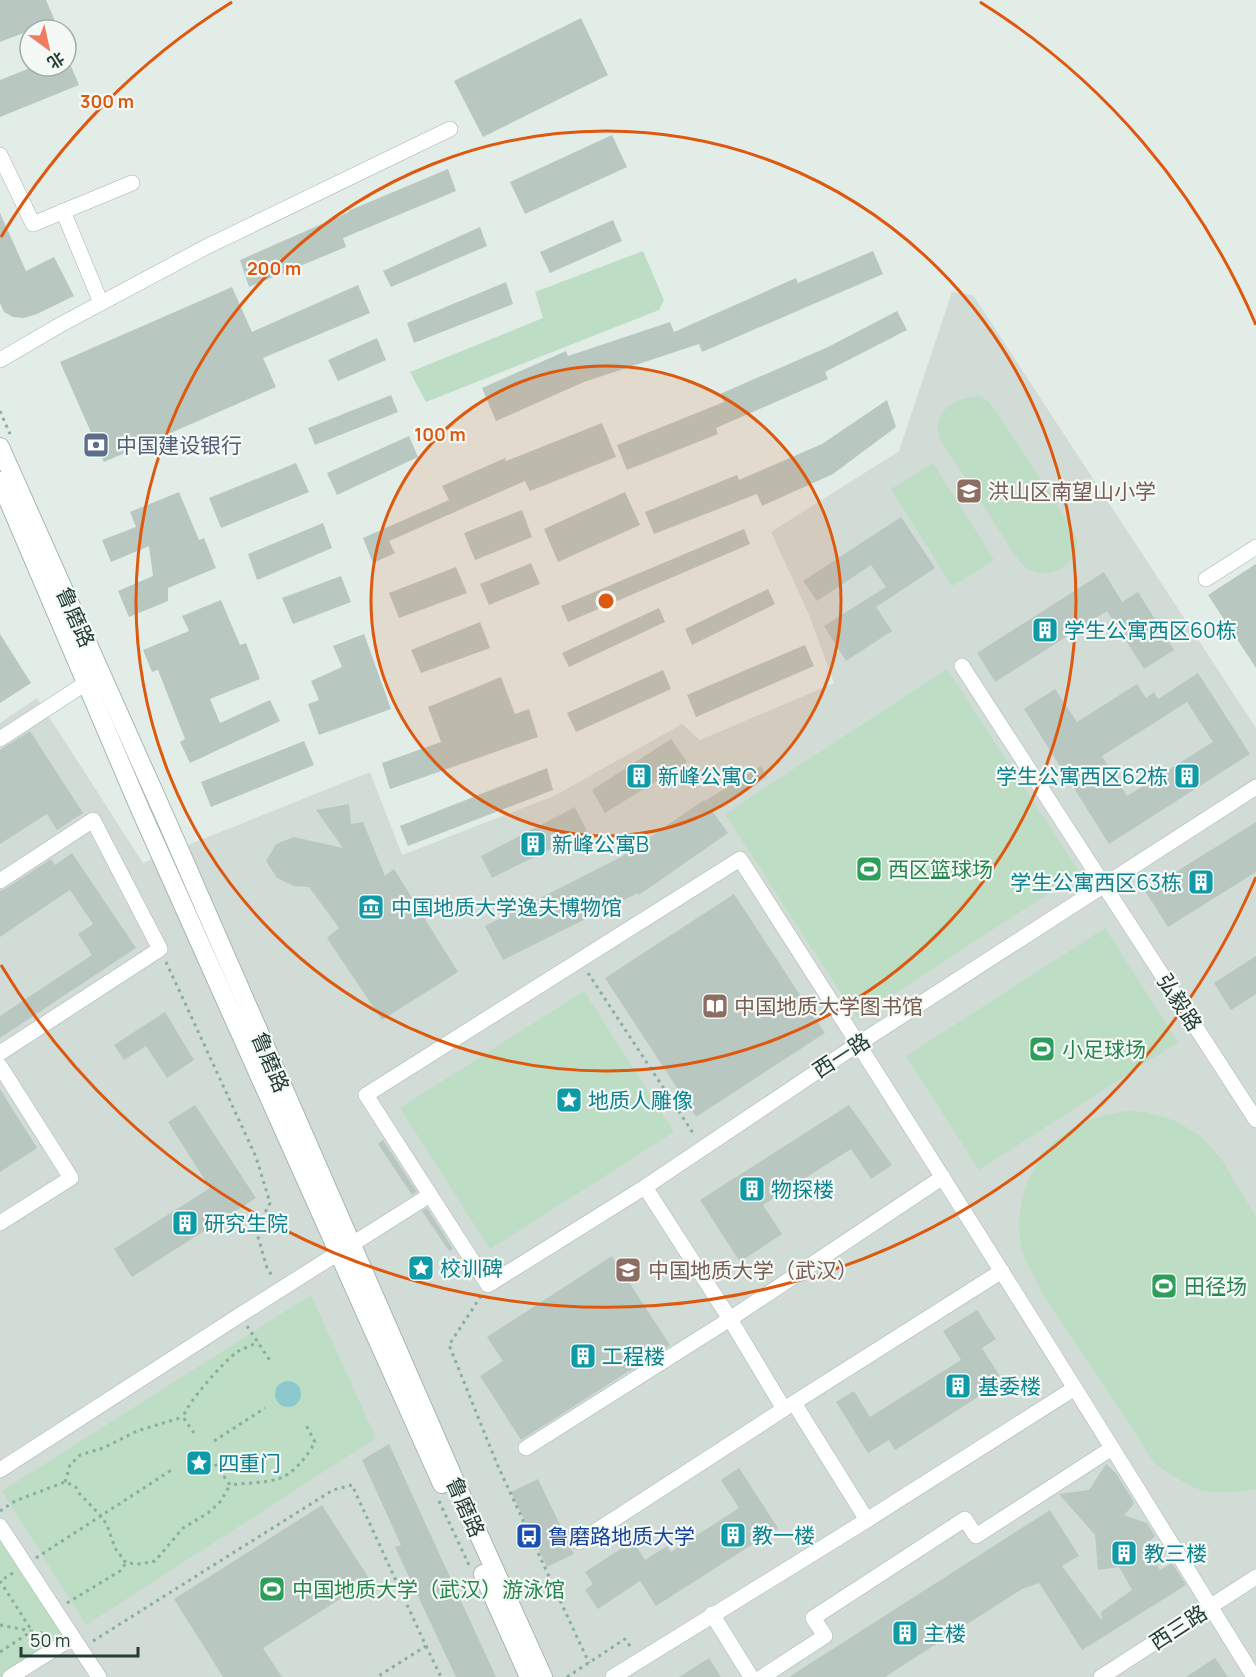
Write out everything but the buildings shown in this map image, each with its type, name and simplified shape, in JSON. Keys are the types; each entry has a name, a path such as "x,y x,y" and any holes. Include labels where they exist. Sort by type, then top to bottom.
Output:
{"main road":[{"name":"鲁磨路","path":"0,447 173,837 344,1249 529,1677"},
{"name":"鲁磨路","path":"0,481 145,820 543,1677"}],"street":[{"path":"0,360 206,247 450,129"},
{"path":"0,155 33,224 132,183"},
{"path":"63,211 101,303"},
{"path":"1206,579 1256,547"},
{"name":"弘毅路","path":"962,666 1256,1120"},
{"path":"0,739 86,682"},
{"name":"西一路","path":"488,1285 645,1187 858,1044 1256,787"},
{"path":"0,881 93,820 160,949 0,1053"},
{"path":"488,1285 366,1095 740,859 943,1177 1254,1677"},
{"path":"0,1066 71,1178 0,1223"},
{"path":"526,1448 730,1319 943,1177"},
{"path":"645,1187 730,1319 867,1520"},
{"path":"0,1470 430,1195"},
{"path":"579,1542 1002,1271"},
{"path":"613,1677 1075,1388"},
{"path":"762,1677 825,1636 813,1618 965,1519 976,1536 1112,1449"},
{"path":"0,1526 99,1677"},
{"name":"西三路","path":"1101,1677 1256,1577"},
{"path":"712,1614 751,1677"},
{"path":"10,1677 76,1644"}],"path":[{"path":"160,949 256,1157 270,1203 256,1230 267,1268 280,1289"},
{"path":"579,960 702,1147"},
{"path":"488,1285 449,1345 497,1464 589,1663"},
{"path":"240,1315 271,1362"},
{"path":"183,1418 185,1411 205,1384 236,1353 258,1342"},
{"path":"214,1441 265,1407"},
{"path":"183,1418 194,1433"},
{"path":"65,1482 70,1465 80,1455 103,1448 137,1431 183,1418"},
{"path":"230,1485 279,1479 292,1471 310,1452 315,1442 306,1425"},
{"path":"214,1464 230,1485"},
{"path":"26,1565 173,1469"},
{"path":"0,1511 15,1502 65,1482 75,1486 101,1516 115,1548 126,1563 141,1564 155,1561 183,1528 220,1502 230,1485"},
{"path":"0,1624 76,1644 333,1490 352,1485 441,1677"},
{"path":"55,1610 120,1571 126,1563"},
{"path":"0,1581 32,1631"},
{"path":"0,1652 32,1631"},
{"path":"567,1677 625,1640"},
{"path":"377,1677 426,1646"}],"shaded area":[{"name":"中国地质大学（武汉）","path":"952,292 973,295 1256,728 1256,1677 0,1677 0,723 37,698 143,863 370,772 402,855 554,796 682,724 700,740 834,683 809,615 771,532 899,451"}],"green space":[{"path":"643,251 664,300 659,310 426,402 410,372 543,318 535,292"},
{"path":"980,396 989,402 998,414 1072,528 1077,542 1073,557 1053,572 1037,573 1019,561 939,438 938,423 940,416 948,406 960,400"},
{"path":"933,463 994,560 952,586 891,489"},
{"path":"947,669 1080,873 857,1018 725,814"},
{"name":"小足球场","path":"1105,928 1178,1042 979,1170 906,1056"},
{"path":"584,991 674,1132 490,1249 400,1108"},
{"path":"1126,1111 1146,1112 1176,1121 1202,1137 1222,1160 1256,1217 1256,1489 1205,1491 1189,1485 1155,1463 1048,1301 1024,1256 1019,1232 1021,1207 1026,1187 1044,1153 1056,1140 1087,1121"},
{"path":"311,1295 376,1438 86,1625 2,1491"},
{"path":"0,1527 72,1638 10,1677 0,1677"}],"water":[{"path":"288,1381 297,1385 301,1394 297,1403 288,1407 279,1403 275,1394 279,1385"}],"place":[{"name":"中国建设银行","path":"96,445"},
{"name":"洪山区南望山小学","path":"969,491"},
{"name":"学生公寓西区60栋","path":"1045,630"},
{"name":"新峰公寓C","path":"639,776"},
{"name":"学生公寓西区62栋","path":"1187,776"},
{"name":"新峰公寓B","path":"533,844"},
{"name":"西区篮球场","path":"869,869"},
{"name":"学生公寓西区63栋","path":"1201,882"},
{"name":"中国地质大学逸夫博物馆","path":"371,907"},
{"name":"中国地质大学图书馆","path":"715,1006"},
{"name":"小足球场","path":"1042,1049"},
{"name":"地质人雕像","path":"569,1100"},
{"name":"物探楼","path":"752,1189"},
{"name":"研究生院","path":"185,1223"},
{"name":"校训碑","path":"421,1268"},
{"name":"中国地质大学（武汉）","path":"628,1270"},
{"name":"田径场","path":"1164,1286"},
{"name":"工程楼","path":"583,1356"},
{"name":"基委楼","path":"958,1386"},
{"name":"四重门","path":"199,1463"},
{"name":"教一楼","path":"733,1535"},
{"name":"鲁磨路地质大学","path":"529,1536"},
{"name":"教三楼","path":"1124,1553"},
{"name":"中国地质大学（武汉）游泳馆","path":"272,1589"},
{"name":"主楼","path":"905,1633"}]}
